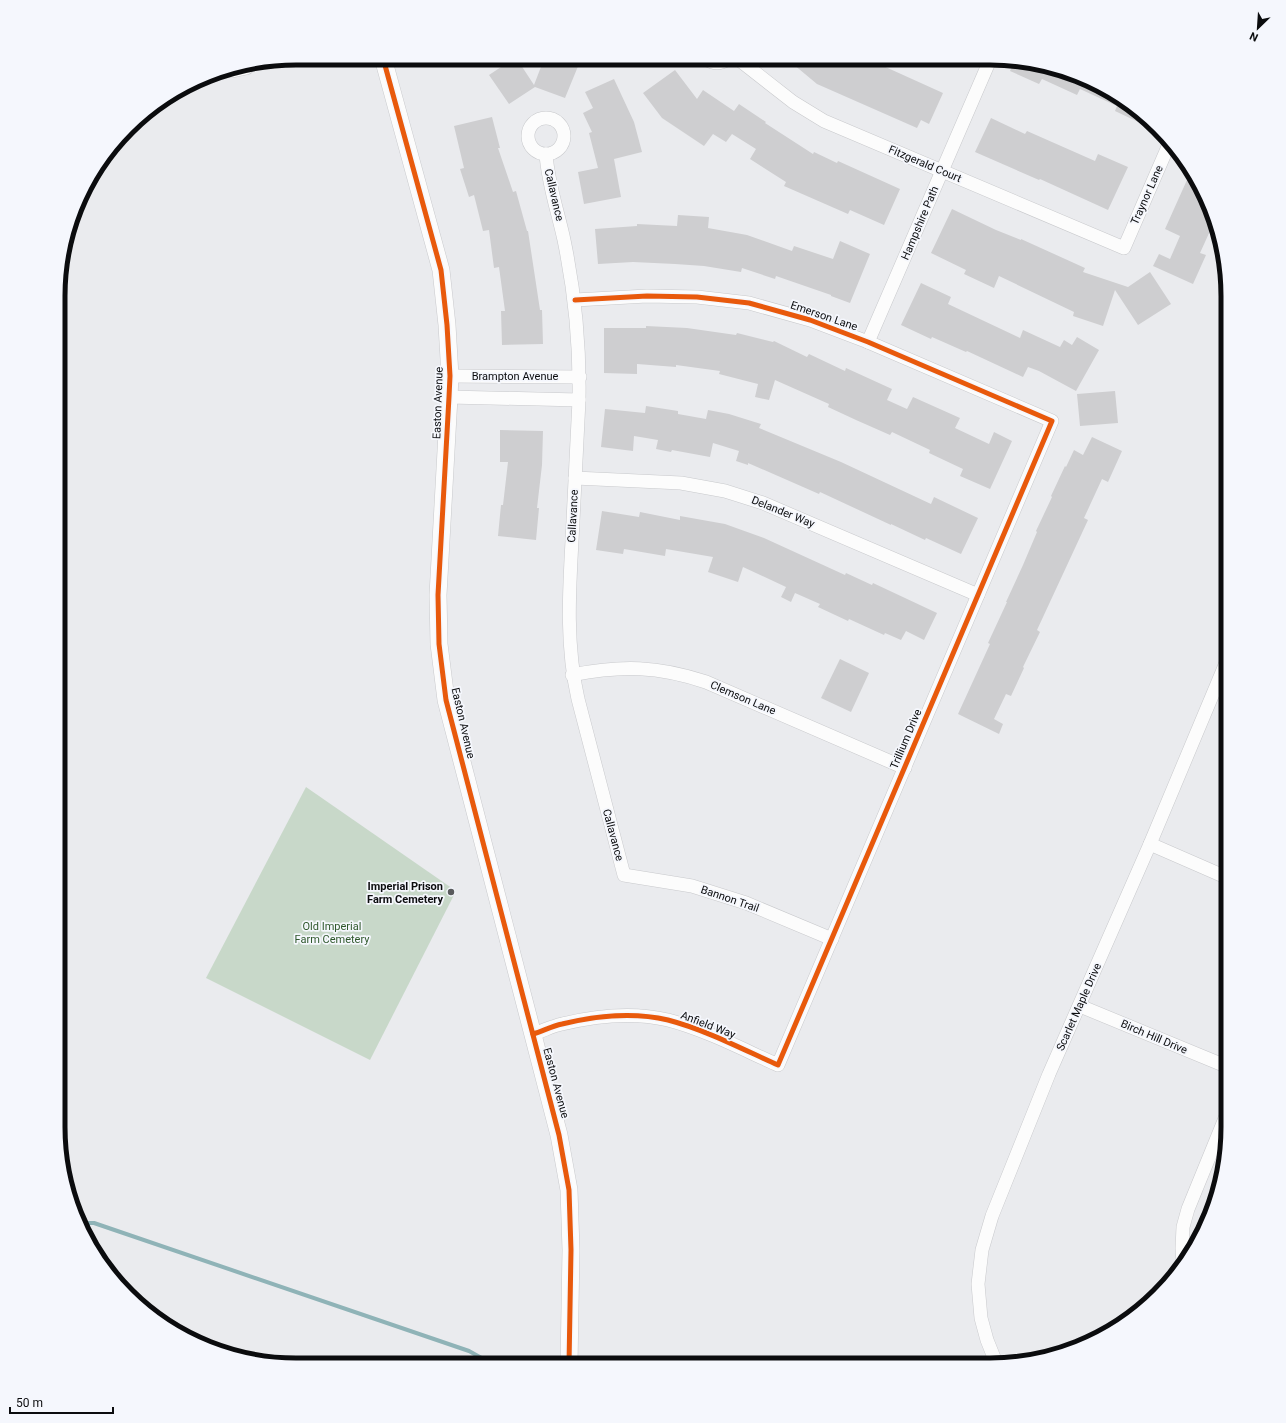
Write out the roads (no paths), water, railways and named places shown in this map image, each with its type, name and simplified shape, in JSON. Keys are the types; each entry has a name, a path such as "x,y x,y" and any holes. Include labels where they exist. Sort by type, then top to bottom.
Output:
{"street":[{"name":"Easton Avenue","path":"385,65 441,270 447,325 450,376 438,595 439,644 446,700 560,1136 568,1190 571,1250 569,1358"},
{"name":"Fitzgerald Court","path":"746,65 793,102 824,121 1124,248"},
{"name":"Hampshire Path","path":"868,342 988,65"},
{"name":"Traynor Lane","path":"1124,248 1167,148"},
{"name":"Callavance","path":"546,154 547,168 564,240 575,300 580,377 569,597 569,634 572,675 624,875"},
{"name":"Emerson Lane","path":"575,300 654,296 697,297 748,303 810,320 868,342 1052,421"},
{"name":"Brampton Avenue","path":"450,376 580,377"},
{"name":"Brampton Avenue","path":"449,397 579,400"},
{"name":"Trillium Drive","path":"778,1065 1052,421"},
{"name":"Delander Way","path":"575,478 681,483 725,491 763,503 978,595"},
{"name":"Clemson Lane","path":"572,675 597,670 622,668 654,669 682,674 706,682 905,768"},
{"name":"Scarlet Maple Drive","path":"994,1358 987,1340 980,1306 978,1284 982,1250 992,1216 1049,1074 1150,844 1221,675"},
{"path":"1150,844 1221,875"},
{"name":"Bannon Trail","path":"624,875 692,886 746,903 832,939"},
{"name":"Birch Hill Drive","path":"1080,1006 1221,1064"},
{"name":"Anfield Way","path":"533,1034 561,1024 596,1018 632,1016 667,1020 706,1033 778,1065"},
{"path":"1182,1254 1183,1227 1188,1209 1221,1128"}],"waterway":[{"path":"86,1223 94,1223 469,1351 482,1358"}],"place":[{"name":"Imperial Prison Farm Cemetery","path":"451,892"}],"park label":[{"name":"Old Imperial Farm Cemetery","path":"332,932"}]}
